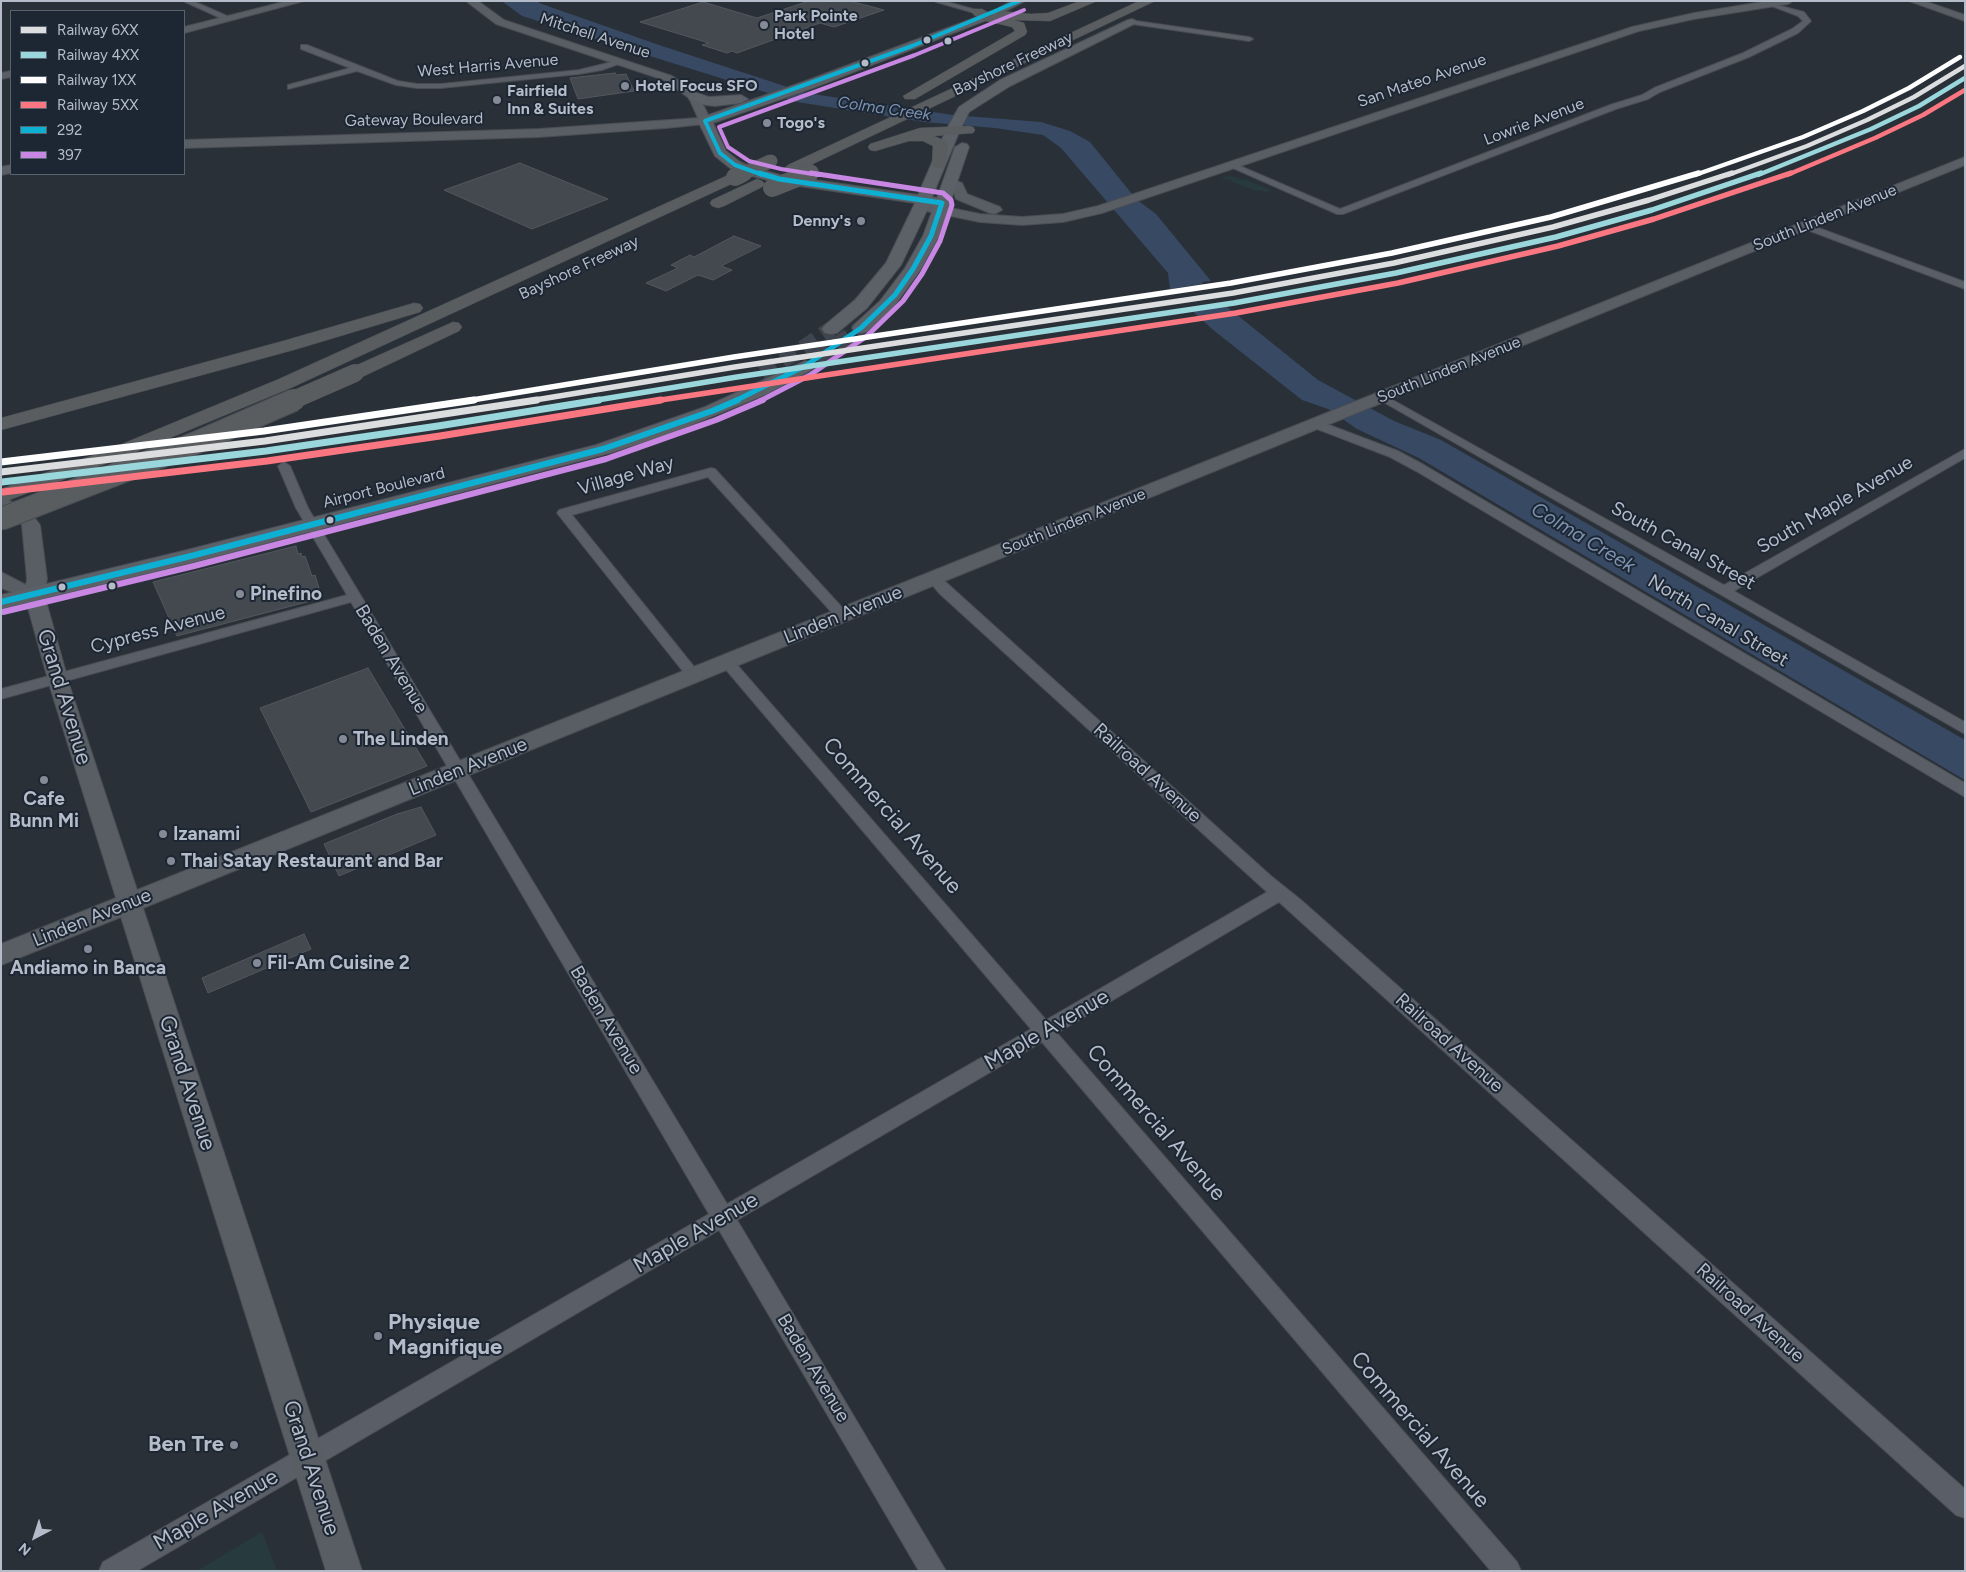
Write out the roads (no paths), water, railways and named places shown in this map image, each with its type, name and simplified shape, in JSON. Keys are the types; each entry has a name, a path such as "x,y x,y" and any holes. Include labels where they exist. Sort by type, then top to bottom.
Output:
{"highway":[{"path":"1004,5 1009,12 1020,18"},
{"path":"986,14 1020,18 1043,18 1096,5"},
{"name":"Bayshore Freeway","path":"1075,21 1096,5"},
{"path":"1132,22 1153,6"},
{"name":"Bayshore Freeway","path":"765,186 793,168 928,104 1153,6"},
{"name":"Bayshore Freeway","path":"986,14 1016,24 1021,28 1022,32 898,102 1030,42"},
{"path":"704,212 733,206 765,186 806,177 900,138 920,132 963,124"},
{"path":"900,138 925,137 938,141 942,147 939,164"},
{"name":"Bayshore Freeway","path":"1,497 117,453 286,383 504,279 550,262 775,159"},
{"path":"1,424 369,323 504,279"},
{"path":"1,519 193,444 355,373 469,320"}],"main road":[{"path":"185,30 298,1"},
{"name":"Mitchell Avenue","path":"471,1 500,22 657,74 689,92"},
{"path":"697,118 745,97 1020,1"},
{"name":"San Mateo Avenue","path":"941,206 980,218 1036,221 1063,218 1137,197 1611,37 1694,16 1788,1"},
{"path":"1914,1 1965,18"},
{"path":"697,118 766,100 808,85 986,14 1004,5"},
{"path":"831,329 861,304 883,279 906,240 939,164 963,124 987,94 1132,22"},
{"path":"689,92 706,101 715,102 745,97"},
{"path":"689,92 707,155 714,162 735,174 785,187 923,203"},
{"path":"697,118 727,160 761,175 806,177 865,184 894,182 915,176 939,164"},
{"name":"Gateway Boulevard","path":"185,138 522,127 697,118"},
{"name":"Gateway Boulevard","path":"185,144 328,138 530,134 697,118"},
{"path":"861,328 886,305 905,282 931,236 951,183 963,124"},
{"name":"South Linden Avenue","path":"934,579 1965,161"},
{"path":"806,177 941,206"},
{"path":"951,183 958,186 961,196 968,200 1009,212"},
{"path":"852,196 884,204 901,212 909,224 906,240"},
{"name":"San Mateo Avenue","path":"941,206 1009,212 1060,212 1071,215"},
{"path":"931,236 945,224 952,221 980,218"},
{"name":"Airport Boulevard","path":"307,516 632,440 736,402 805,366"},
{"name":"Airport Boulevard","path":"3,588 36,586 307,516 622,428 697,402 761,372"},
{"name":"Grand Avenue","path":"1,502 22,513 31,525 36,586 57,679 344,1571"},
{"name":"Linden Avenue","path":"1,955 308,832 457,769 934,579"}],"street":[{"path":"186,1 230,18"},
{"path":"939,2 986,14"},
{"name":"Lowrie Avenue","path":"1230,165 1340,212 1613,107 1645,97 1657,90 1746,55 1795,31 1807,21 1801,14 1771,4"},
{"path":"1132,22 1249,39"},
{"name":"West Harris Avenue","path":"304,47 396,83 430,87 579,72 620,62"},
{"path":"291,87 358,68"},
{"path":"1805,226 1965,286"},
{"name":"South Canal Street","path":"1377,399 1724,591 1965,729"},
{"name":"North Canal Street","path":"1323,421 1420,468 1965,791"},
{"name":"South Maple Avenue","path":"1724,591 1965,452"},
{"name":"Baden Avenue","path":"284,466 307,516 934,1571"},
{"name":"Village Way","path":"694,676 564,513 711,472 842,615"},
{"name":"Railroad Avenue","path":"934,579 1280,893 1965,1506"},
{"name":"Cypress Avenue","path":"1,694 355,597"},
{"name":"Commercial Avenue","path":"727,662 1508,1571"},
{"name":"Maple Avenue","path":"112,1571 1280,893"}],"water":[{"name":"Colma Creek","path":"539,1 539,3 662,46 806,93 953,115 1041,122 1070,131 1090,142 1136,199 1156,214 1211,281 1170,289 1168,273 1061,148 1043,135 995,128 924,122 797,102 522,16 503,2"},
{"name":"Colma Creek","path":"1221,302 1318,380 1394,421 1441,440 1965,740 1965,780 1419,458 1357,429 1328,409 1302,400 1212,329 1189,308"}],"tunnel":[{"path":"816,359 861,328"},
{"path":"761,372 799,351 831,329"}],"rail line":[{"name":"1XX","path":"1,462 264,431 435,406 734,357 1231,283 1392,253 1551,217 1730,164 1803,137 1863,111 1909,88 1960,57"},
{"name":"6XX","path":"1,472 265,441 437,416 735,367 1233,293 1394,263 1553,227 1649,200 1733,173 1807,146 1867,120 1914,97 1965,66"},
{"name":"4XX","path":"2,482 266,451 438,426 737,377 1234,303 1396,273 1556,237 1652,210 1736,183 1871,129 1919,106 1965,78"},
{"name":"5XX","path":"3,492 267,461 440,436 738,387 1236,313 1398,283 1558,246 1654,219 1739,192 1814,165 1875,138 1923,115 1965,90"}],"place":[{"name":"Park Pointe Hotel","path":"764,25"},
{"name":"Hotel Focus SFO","path":"625,86"},
{"name":"Fairfield Inn & Suites","path":"497,100"},
{"name":"Togo's","path":"767,123"},
{"name":"Denny's","path":"861,221"},
{"name":"Pinefino","path":"240,594"},
{"name":"The Linden","path":"343,739"},
{"name":"Cafe Bunn Mi","path":"44,780"},
{"name":"Izanami","path":"163,834"},
{"name":"Thai Satay Restaurant and Bar","path":"171,861"},
{"name":"Andiamo in Banca","path":"88,949"},
{"name":"Fil-Am Cuisine 2","path":"257,963"},
{"name":"Physique Magnifique","path":"378,1336"},
{"name":"Ben Tre","path":"234,1445"}]}
